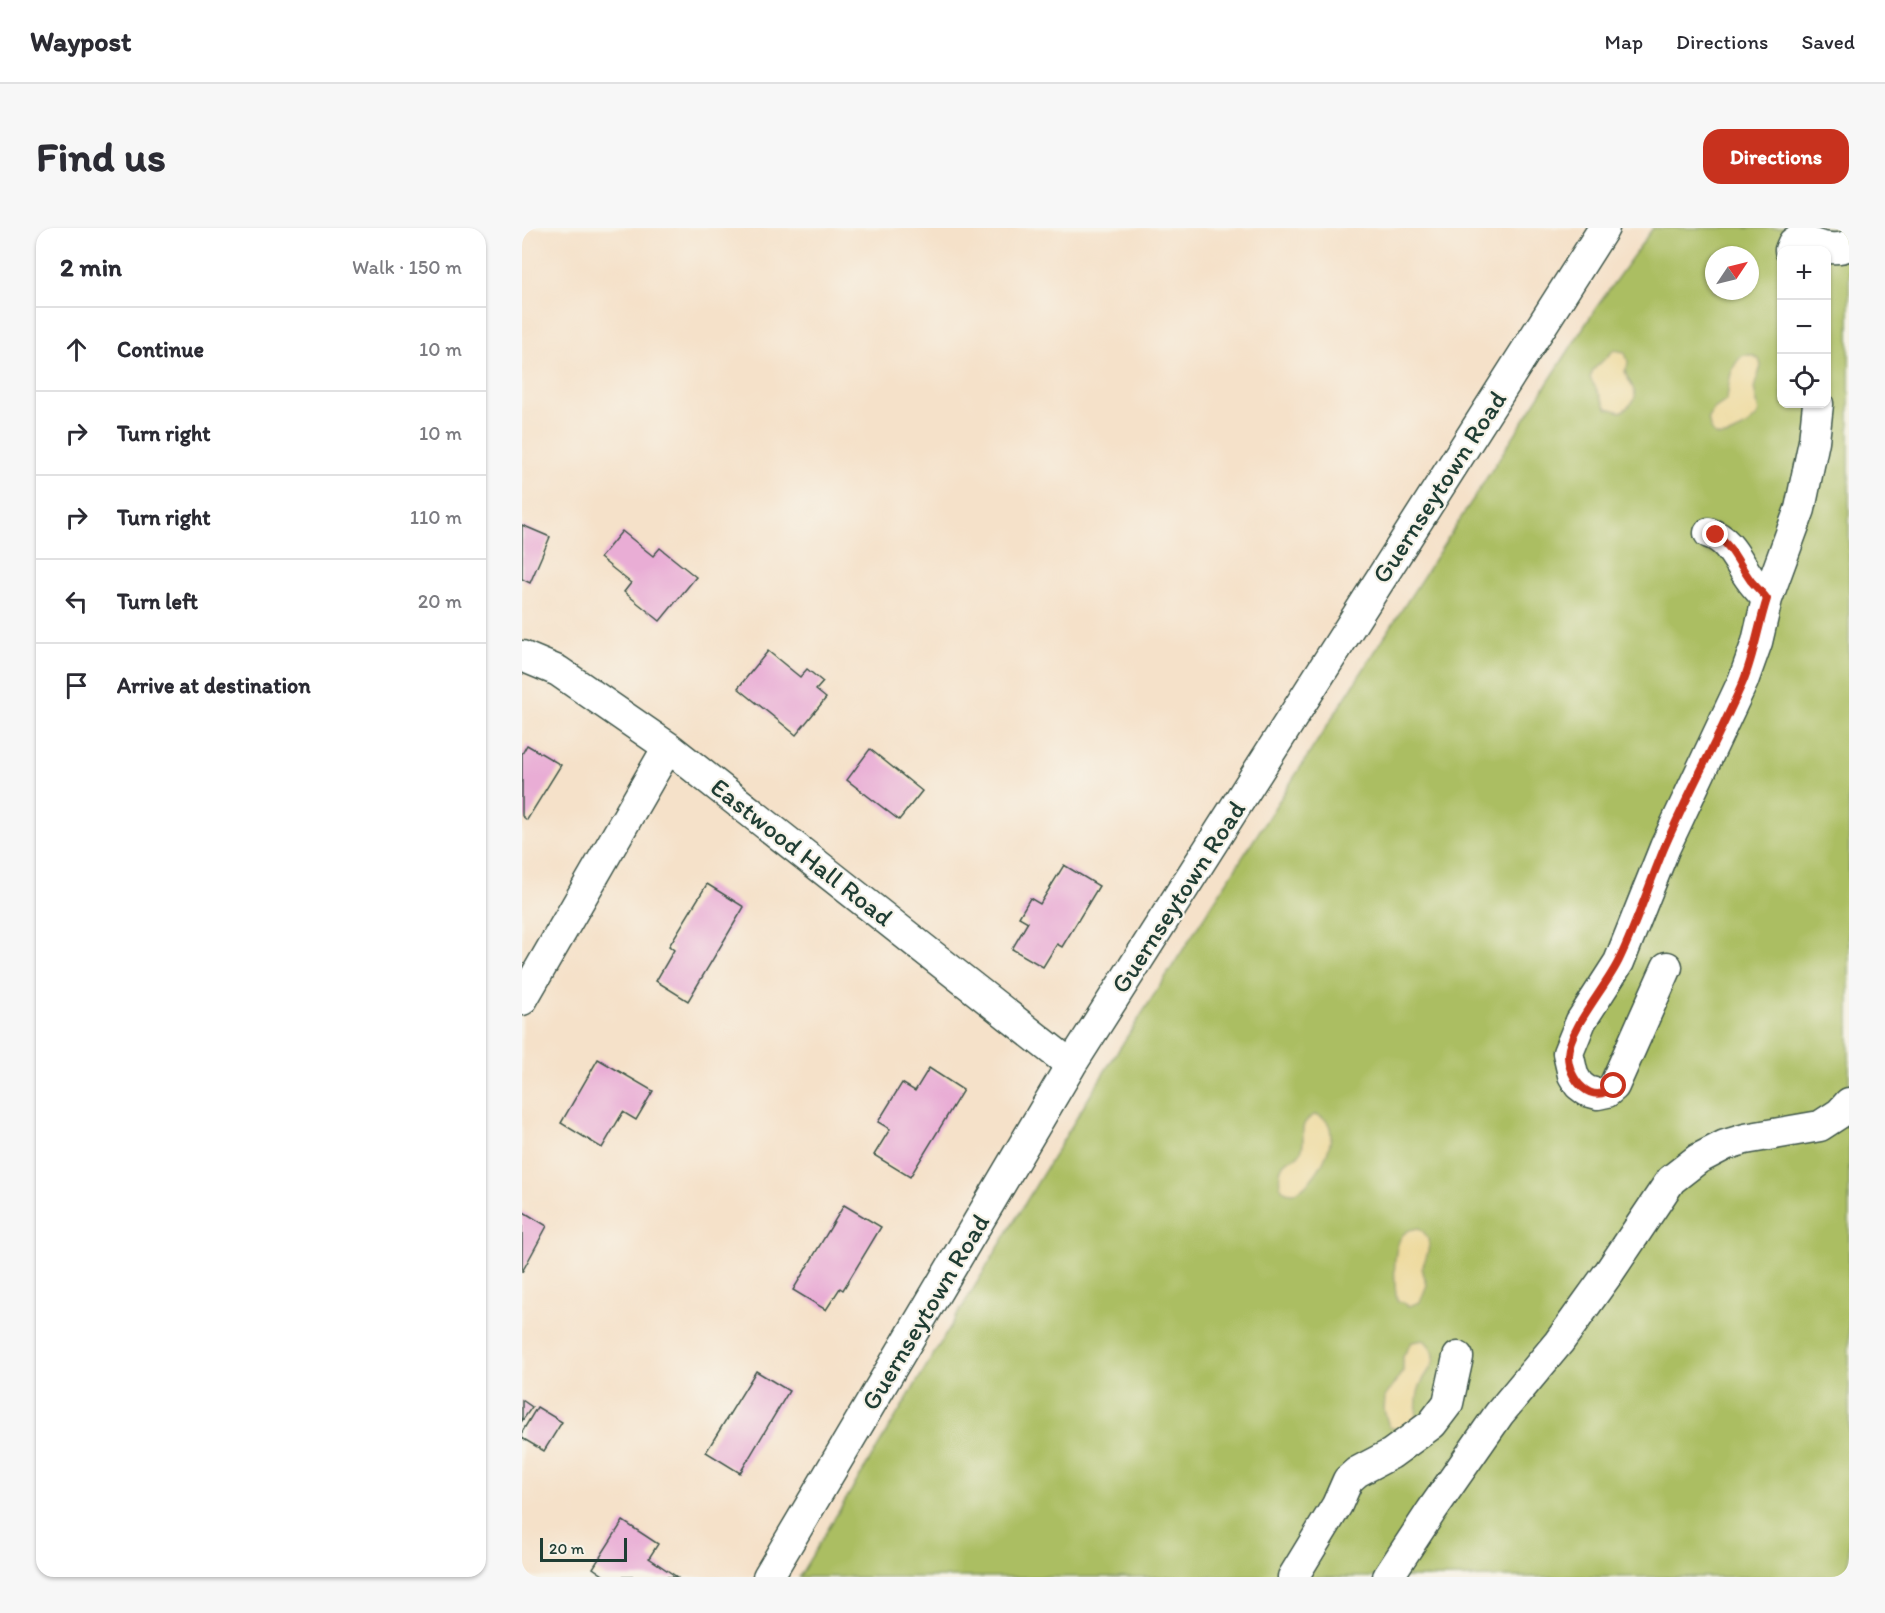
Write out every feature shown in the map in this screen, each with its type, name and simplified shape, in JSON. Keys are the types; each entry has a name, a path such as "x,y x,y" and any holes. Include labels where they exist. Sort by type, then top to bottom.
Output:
{"street":[{"name":"Guernseytown Road","path":"768,1577 1071,1065 1604,228"},
{"path":"1791,246 1799,239 1824,246"},
{"path":"1831,247 1841,249 1849,245"},
{"path":"1667,967 1614,1086 1607,1092 1598,1094 1587,1091 1572,1075 1568,1053 1572,1041 1581,1021 1618,962 1665,847 1743,681 1757,642 1767,599 1800,509 1814,441 1818,408"},
{"path":"1709,533 1716,535 1729,547 1753,583 1767,599"},
{"name":"Eastwood Hall Road","path":"522,656 558,671 668,747 1071,1065"},
{"path":"522,1000 668,747"},
{"path":"1388,1577 1431,1510 1499,1414 1558,1342 1610,1271 1671,1180 1698,1160 1725,1145 1745,1139 1820,1126 1840,1113 1849,1103"},
{"path":"1293,1577 1337,1505 1348,1480 1357,1472 1391,1454 1432,1424 1448,1403 1458,1358"}],"green space":[{"path":"1653,228 1849,228 1849,1577 799,1577 1105,1071 1596,308"}],"sand":[{"path":"1614,350 1624,352 1628,364 1625,371 1635,392 1633,401 1621,412 1607,408 1590,378 1593,370"},
{"path":"1743,355 1752,355 1759,359 1761,366 1754,388 1759,413 1746,426 1726,436 1715,435 1708,418 1714,409 1727,400 1732,370"},
{"path":"1314,1115 1325,1120 1330,1128 1327,1153 1312,1179 1293,1193 1285,1191 1280,1181 1281,1169 1284,1163 1301,1153 1303,1126"},
{"path":"1419,1228 1429,1242 1422,1269 1427,1285 1420,1302 1409,1306 1397,1300 1396,1254 1401,1237 1407,1231"},
{"path":"1424,1340 1434,1354 1434,1360 1419,1389 1416,1417 1400,1430 1389,1427 1384,1410 1385,1397 1403,1371 1403,1356 1412,1342"}],"building":[{"path":"522,525 550,537 530,583 522,579"},
{"path":"622,531 653,556 660,548 696,577 660,621 624,592 631,583 600,558"},
{"path":"768,651 800,677 807,669 823,682 816,690 826,698 796,735 738,688"},
{"path":"527,745 561,765 527,820 522,816 522,754"},
{"path":"870,749 922,791 899,820 847,780"},
{"path":"1064,865 1099,886 1062,947 1057,944 1043,967 1012,949 1028,922 1019,917 1030,898 1040,904"},
{"path":"707,884 744,907 688,1001 656,981 674,950 669,946"},
{"path":"598,1059 653,1091 636,1120 623,1112 602,1148 561,1123"},
{"path":"929,1068 963,1090 910,1177 874,1155 890,1129 878,1122 902,1083 915,1091"},
{"path":"844,1205 881,1227 843,1290 840,1288 826,1310 793,1290"},
{"path":"522,1211 547,1226 522,1272"},
{"path":"756,1371 789,1391 740,1473 706,1452"},
{"path":"522,1400 532,1407 522,1421"},
{"path":"537,1407 562,1422 544,1451 522,1438 522,1432"},
{"path":"623,1521 658,1544 649,1558 677,1577 606,1577 593,1568"}],"route":[{"path":"1614,1086 1607,1092 1598,1094 1587,1091 1572,1075 1568,1053 1581,1021 1618,962 1665,847 1743,681 1757,642 1767,599 1744,571 1729,547 1716,535"}]}
